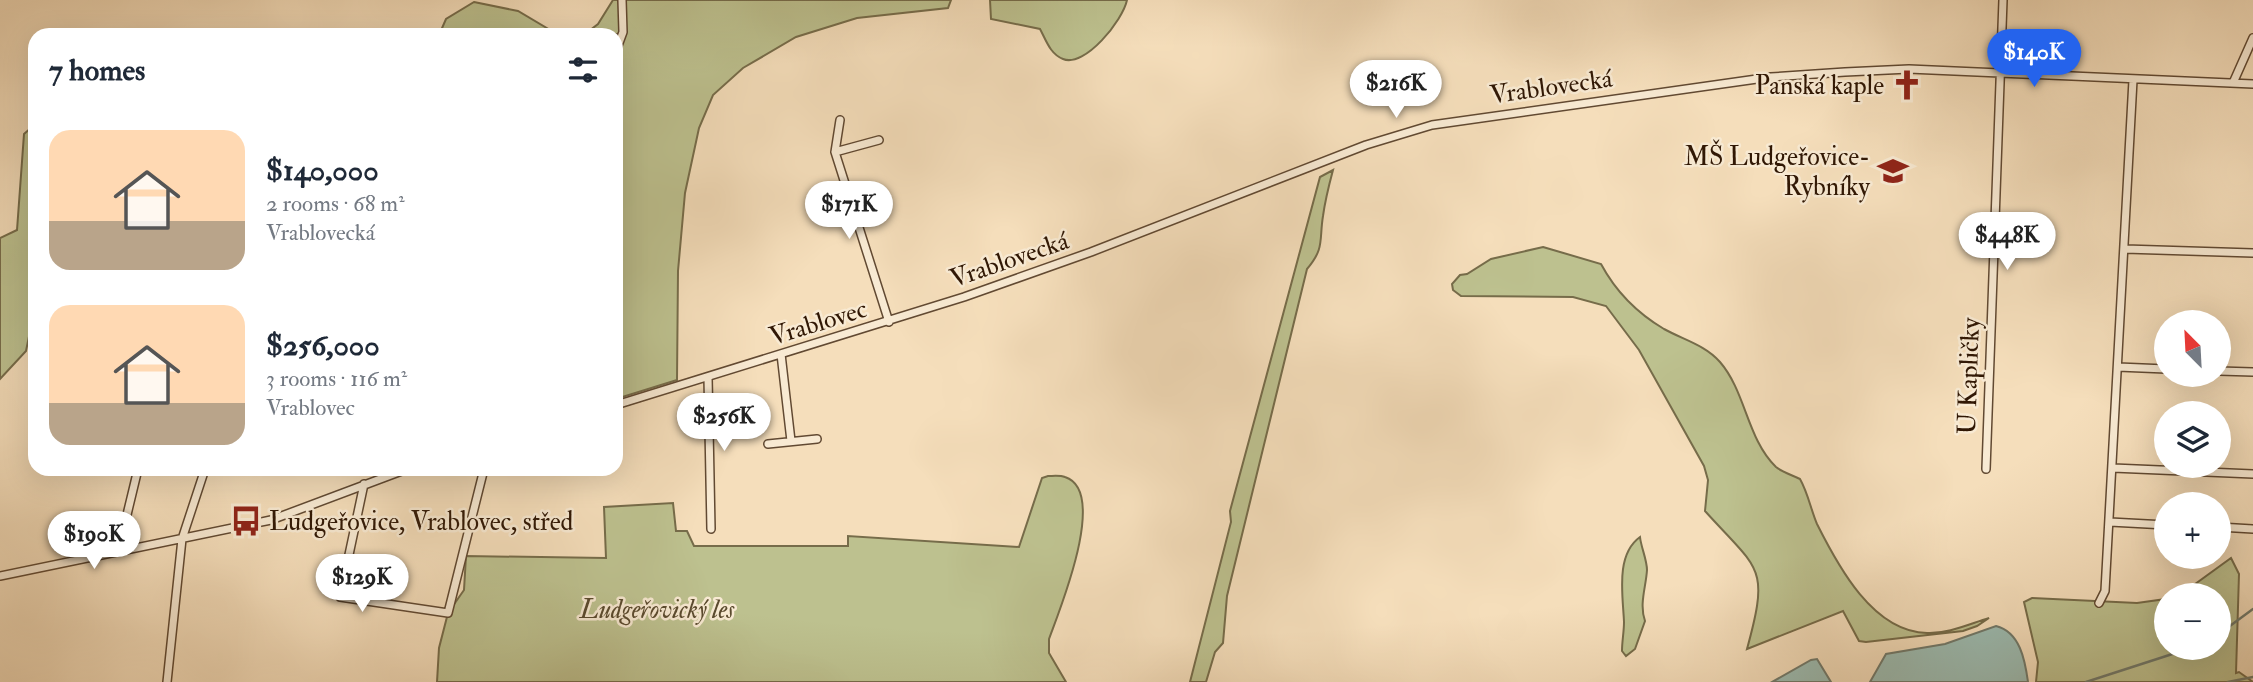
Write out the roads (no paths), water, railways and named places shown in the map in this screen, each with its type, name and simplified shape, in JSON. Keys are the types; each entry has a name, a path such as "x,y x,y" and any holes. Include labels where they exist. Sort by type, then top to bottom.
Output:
{"street":[{"path":"622,0 623,28"},
{"name":"U Kapličky","path":"1986,469 2003,0"},
{"path":"2233,83 2253,38"},
{"name":"Vrablovecká","path":"889,322 1057,264 1366,145 1420,128 1794,74 1909,69 2253,83"},
{"path":"2099,603 2105,591 2110,522 2133,80"},
{"path":"840,120 835,152 879,140"},
{"name":"Vrablovec","path":"623,403 889,322 835,152"},
{"path":"2125,249 2253,253"},
{"path":"781,354 791,441"},
{"path":"2118,367 2154,368"},
{"path":"2231,371 2253,372"},
{"path":"708,377 711,529"},
{"path":"768,444 817,439"},
{"path":"2113,468 2253,474"},
{"path":"118,552 136,476"},
{"path":"167,682 182,539 203,476"},
{"path":"0,576 271,520 387,476"},
{"path":"364,484 340,597 448,613 482,476"},
{"path":"2110,522 2154,524"},
{"path":"2231,528 2253,529"}],"water":[{"path":"1996,626 2011,634 2020,648 2028,682 1870,682 1886,654 1945,644"},
{"path":"1817,659 1831,682 1772,682 1811,660"}],"waterway":[{"path":"2231,625 2253,609"},
{"path":"2086,682 2154,660"},
{"path":"2228,682 2253,677"}],"place":[{"name":"Panská kaple","path":"1907,85"},
{"name":"MŠ Ludgeřovice- Rybníky","path":"1893,171"},
{"name":"Ludgeřovice, Vrablovec, střed","path":"246,521"}],"park label":[{"name":"Ludgeřovický les","path":"657,609"}]}
